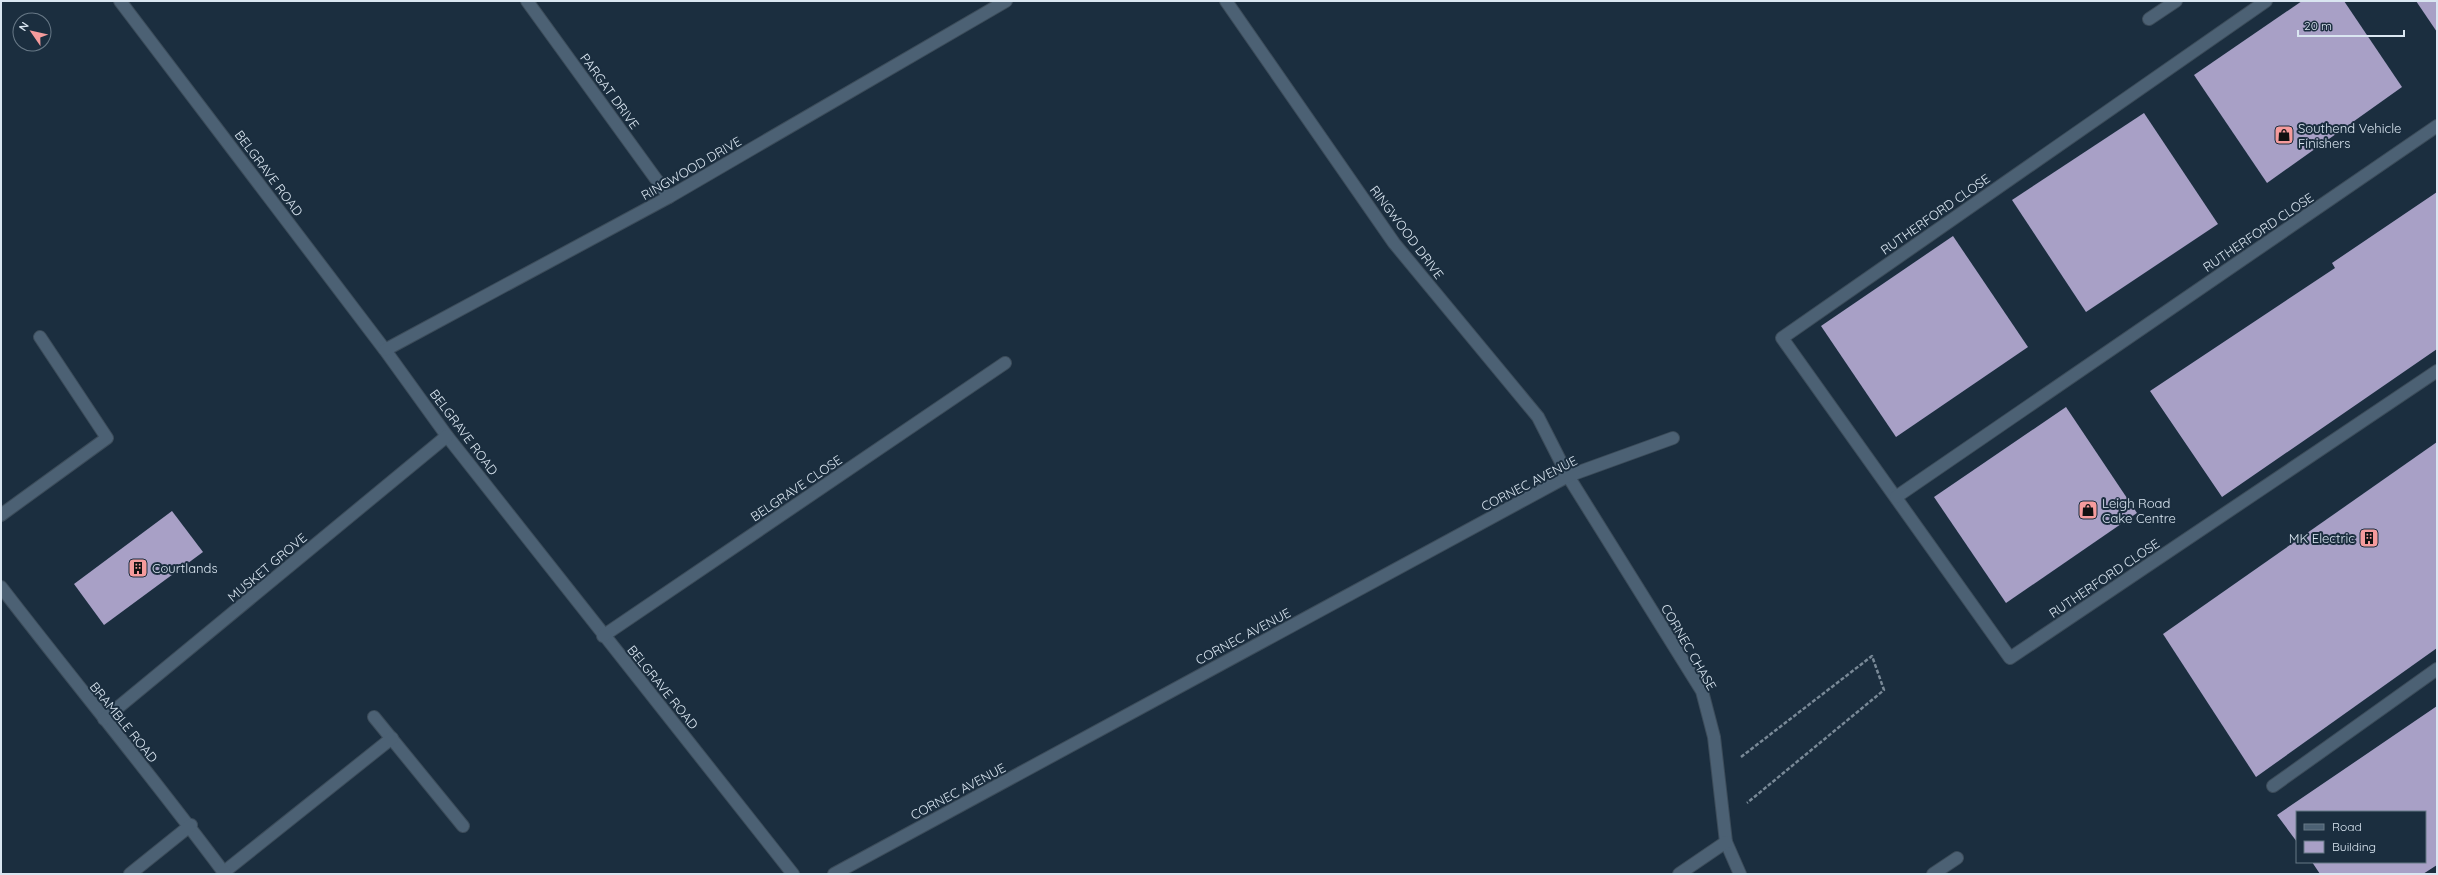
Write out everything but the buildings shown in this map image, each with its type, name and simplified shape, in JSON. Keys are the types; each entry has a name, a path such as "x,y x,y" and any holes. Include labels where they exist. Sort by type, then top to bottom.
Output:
{"street":[{"name":"BELGRAVE ROAD","path":"120,1 385,350 447,436 603,636 793,874"},
{"name":"PARGAT DRIVE","path":"528,1 669,197"},
{"name":"RINGWOOD DRIVE","path":"1226,1 1394,243 1538,417 1568,476"},
{"path":"2149,19 2176,1"},
{"name":"RUTHERFORD CLOSE","path":"2266,1 1782,338 2010,658 2437,371"},
{"name":"RINGWOOD DRIVE","path":"385,350 669,197 998,3"},
{"name":"RUTHERFORD CLOSE","path":"1896,497 2437,126"},
{"path":"1,515 107,438 40,337"},
{"name":"BELGRAVE CLOSE","path":"603,636 1005,363"},
{"name":"MUSKET GROVE","path":"104,720 447,436"},
{"name":"CORNEC AVENUE","path":"834,874 1568,476 1673,438"},
{"name":"CORNEC CHASE","path":"1568,476 1702,691 1714,737 1726,842 1740,874"},
{"name":"BRAMBLE ROAD","path":"1,587 104,720 190,825 224,873"},
{"path":"2273,786 2437,669"},
{"path":"374,717 463,826"},
{"path":"224,873 392,738"},
{"path":"130,874 190,825"},
{"path":"1679,874 1726,842"},
{"path":"1933,874 1957,858"}],"path":[{"path":"1718,774 1872,656 1884,690 1724,823"}],"place":[{"name":"Southend Vehicle Finishers","path":"2284,135"},
{"name":"Leigh Road Cake Centre","path":"2088,510"},
{"name":"MK Electric","path":"2369,538"},
{"name":"Courtlands","path":"138,568"}]}
